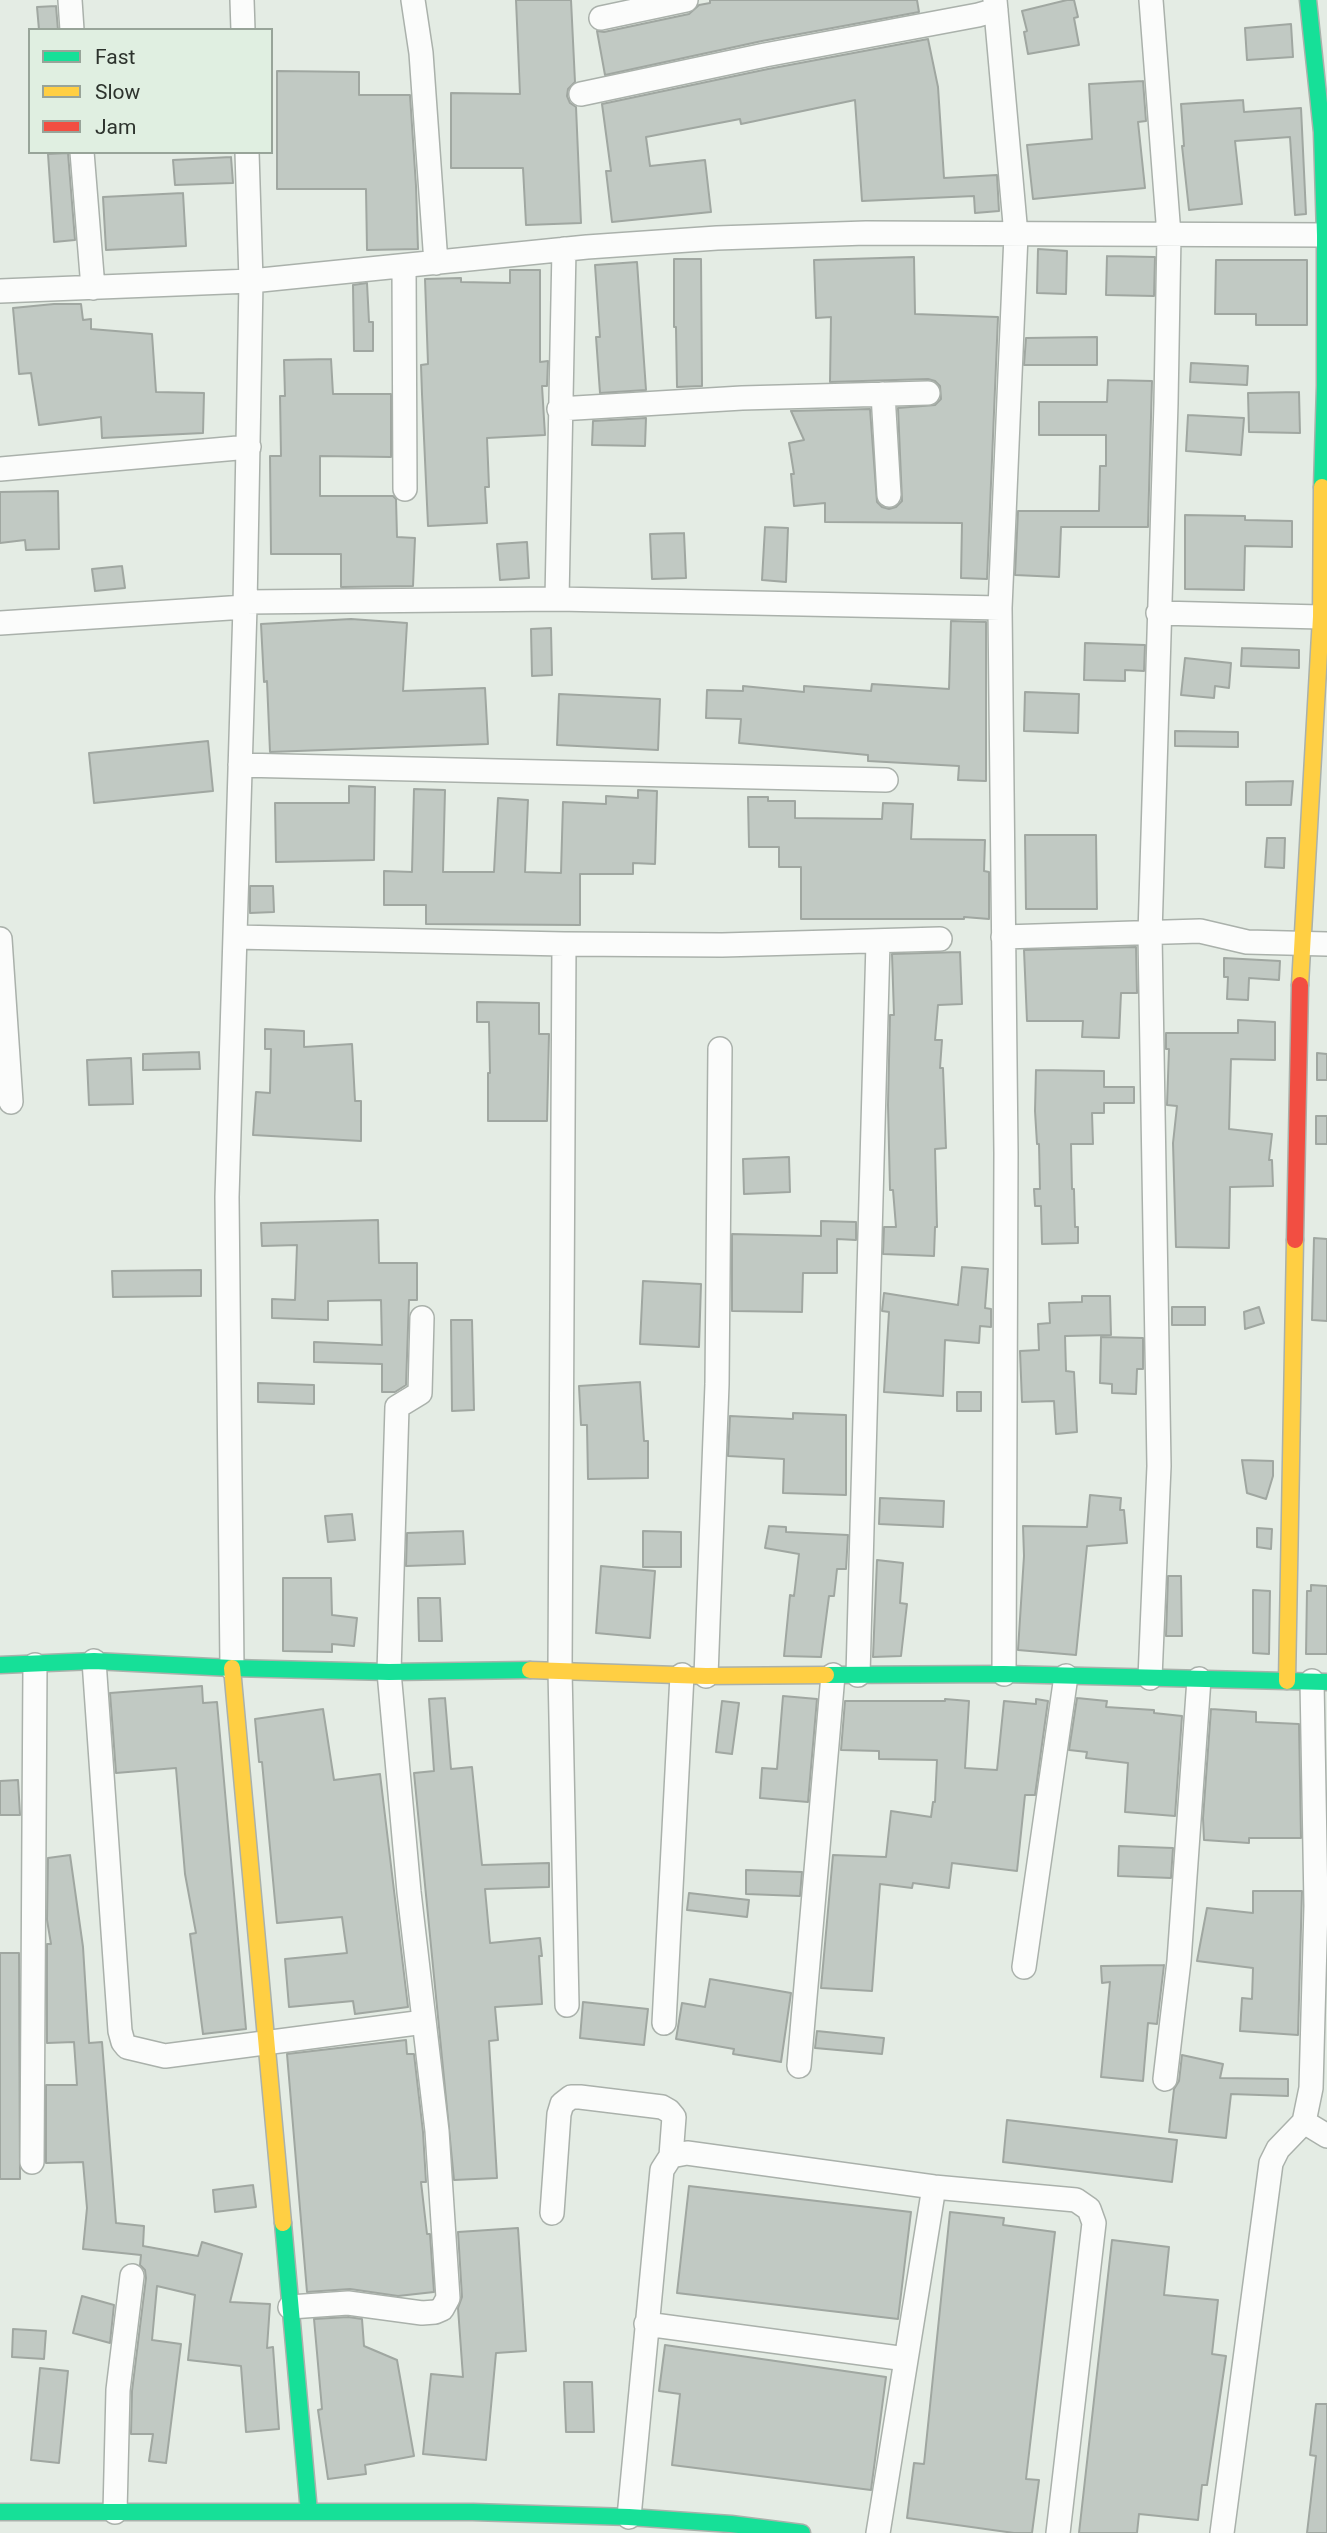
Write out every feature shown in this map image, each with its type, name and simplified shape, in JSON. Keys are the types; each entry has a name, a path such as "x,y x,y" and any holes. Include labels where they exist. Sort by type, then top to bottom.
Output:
{"street":[{"path":"70,0 72,28"},
{"path":"242,0 243,28"},
{"path":"413,0 421,53 436,262"},
{"path":"601,18 686,0"},
{"path":"1150,1678 1159,1466 1150,933 1169,235 1152,0"},
{"path":"1287,1681 1301,945 1321,617 1326,235 1322,132 1308,0"},
{"path":"581,94 978,15 995,5 1016,235 1000,608 1006,1140 1004,1674"},
{"path":"82,154 93,288"},
{"path":"247,154 251,281 245,605 227,1197 232,1668 309,2512"},
{"path":"0,291 251,281 564,249 717,238 866,233 1326,235"},
{"path":"557,599 564,249"},
{"path":"404,266 405,489"},
{"path":"559,408 742,398 928,393"},
{"path":"883,394 889,495"},
{"path":"0,469 248,447"},
{"path":"0,624 245,605 557,599 1000,608"},
{"path":"1158,613 1321,617"},
{"path":"240,765 886,780"},
{"path":"1003,937 1200,931 1247,942 1327,944"},
{"path":"235,937 564,944 878,942 940,939"},
{"path":"0,939 11,1102"},
{"path":"858,1675 878,942"},
{"path":"564,944 560,1670 567,2005"},
{"path":"706,1676 717,1384 720,1049"},
{"path":"290,2307 348,2303 422,2313 442,2309 448,2298 437,2131 407,1878 389,1672 397,1407 419,1393 422,1318"},
{"path":"94,1661 119,2017 123,2042 127,2047 165,2056 424,2022"},
{"path":"0,1665 94,1661 389,1672 560,1670 706,1676 1004,1674 1319,1682 1311,2088 1304,2122 1278,2149 1271,2163 1222,2533"},
{"path":"32,2162 35,1665"},
{"path":"664,2023 682,1675"},
{"path":"799,2066 833,1675"},
{"path":"1024,1967 1066,1676"},
{"path":"1165,2079 1179,1961 1199,1679"},
{"path":"552,2213 562,2104 571,2097 662,2107 674,2117 671,2156 662,2170 629,2517"},
{"path":"1304,2122 1327,2136"},
{"path":"671,2156 687,2153 934,2187 1076,2200 1089,2209 1094,2223 1058,2533"},
{"path":"878,2533 934,2187"},
{"path":"115,2512 118,2390 132,2276"},
{"path":"646,2324 906,2359"},
{"path":"0,2512 309,2512 474,2523 629,2517 731,2524 802,2533"}],"building":[{"path":"516,0 571,0 575,82 568,89 567,96 570,103 576,107 581,223 526,225 523,168 451,168 451,93 520,94"},
{"path":"710,0 917,0 919,12 762,41 605,75 597,31 604,32 689,14 699,5 710,3"},
{"path":"1074,0 1079,45 1028,54 1024,32 1027,31 1022,11"},
{"path":"56,6 58,28 39,28 37,7"},
{"path":"1291,24 1293,57 1247,60 1245,28"},
{"path":"928,39 938,87 944,178 997,175 999,211 975,213 974,196 862,201 855,100 741,124 740,119 646,137 650,166 705,160 711,212 612,222 606,171 611,171 602,104"},
{"path":"277,71 359,72 359,95 410,95 418,249 367,250 366,189 277,189"},
{"path":"1143,81 1146,121 1138,122 1145,188 1033,199 1027,145 1092,139 1089,84"},
{"path":"1243,100 1244,112 1301,108 1306,214 1295,215 1290,137 1235,141 1242,204 1189,210 1182,146 1181,104"},
{"path":"48,154 68,154 75,240 54,242"},
{"path":"231,157 233,183 175,185 173,160"},
{"path":"183,193 186,246 106,250 103,197"},
{"path":"1038,249 1067,251 1066,294 1037,293"},
{"path":"1107,256 1155,257 1154,296 1106,295"},
{"path":"914,257 915,314 998,317 987,579 961,578 962,523 825,522 825,503 794,506 791,474 794,474 789,443 804,440 791,411 870,409 877,502 889,509 902,501 898,408 935,405 941,399 940,386 928,379 830,382 831,317 816,318 814,260"},
{"path":"674,259 701,259 702,386 677,387"},
{"path":"1216,260 1307,260 1307,325 1256,325 1256,314 1215,314"},
{"path":"637,262 646,390 600,393 596,337 600,337 595,265"},
{"path":"510,270 540,270 540,362 548,361 547,386 542,386 545,435 487,438 487,523 428,526 421,365 428,364 425,279 461,278 461,282 510,283"},
{"path":"367,283 369,322 373,322 373,351 354,351 353,285"},
{"path":"81,304 83,320 91,319 91,329 152,334 156,392 204,393 203,433 102,438 101,417 39,425 31,373 19,374 13,308"},
{"path":"1097,337 1097,365 1024,365 1026,338"},
{"path":"331,359 333,394 391,394 391,457 320,456 320,496 393,496 396,499 397,537 415,538 413,586 341,587 341,554 271,554 270,456 281,456 280,396 285,396 284,360"},
{"path":"1191,363 1248,366 1247,385 1190,382"},
{"path":"1108,380 1152,381 1148,527 1061,527 1059,577 1015,575 1018,511 1099,511 1100,466 1106,466 1106,435 1039,435 1039,402 1107,402"},
{"path":"1299,392 1300,433 1249,432 1248,393"},
{"path":"1188,415 1244,418 1241,455 1186,451"},
{"path":"646,418 645,446 592,445 593,421"},
{"path":"58,491 59,549 26,550 25,540 0,543 0,492"},
{"path":"1185,515 1245,516 1245,520 1292,521 1292,547 1245,546 1244,590 1185,589"},
{"path":"765,527 788,528 786,582 762,580"},
{"path":"684,533 686,578 652,579 650,534"},
{"path":"527,542 529,578 500,580 497,544"},
{"path":"122,566 125,588 95,591 92,569"},
{"path":"351,619 407,623 403,691 485,688 488,744 270,752 261,624"},
{"path":"951,621 986,622 986,781 958,780 959,766 868,761 868,755 739,743 741,719 706,718 707,690 743,691 743,686 804,692 804,686 871,691 872,684 949,689"},
{"path":"551,628 552,675 532,676 531,629"},
{"path":"1085,643 1145,645 1144,671 1125,670 1125,681 1084,680"},
{"path":"1242,648 1299,650 1299,668 1241,666"},
{"path":"1185,658 1231,663 1229,688 1215,686 1214,698 1181,695"},
{"path":"1025,692 1079,694 1078,733 1024,731"},
{"path":"559,694 660,699 658,750 557,745"},
{"path":"1175,731 1238,732 1238,747 1175,746"},
{"path":"208,741 213,791 94,803 89,753"},
{"path":"1293,781 1291,805 1246,805 1246,782"},
{"path":"349,786 375,787 374,860 276,862 275,803 349,803"},
{"path":"414,789 445,790 443,872 494,872 498,798 528,800 525,872 561,873 563,802 606,804 606,796 638,798 638,790 657,791 655,864 633,863 633,874 580,874 580,925 426,924 426,905 384,905 384,871 412,872"},
{"path":"748,797 768,797 768,801 795,801 795,818 882,819 883,803 913,804 911,839 985,840 984,871 989,872 989,919 801,919 801,867 779,867 779,847 749,847"},
{"path":"1025,835 1096,835 1097,909 1026,909"},
{"path":"1267,838 1285,838 1284,868 1265,867"},
{"path":"250,886 273,886 274,912 250,913"},
{"path":"1136,947 1137,993 1121,993 1119,1038 1082,1037 1083,1021 1027,1021 1024,950"},
{"path":"960,952 962,1004 938,1005 935,1040 942,1040 940,1068 943,1068 946,1148 935,1149 937,1227 934,1256 883,1254 884,1227 896,1227 893,1190 890,1190 888,1105 890,1015 894,1015 892,954"},
{"path":"1224,958 1280,961 1279,980 1249,978 1248,1000 1227,999 1228,977 1224,977"},
{"path":"477,1002 539,1003 539,1034 549,1034 547,1121 488,1121 489,1022 477,1022"},
{"path":"1238,1020 1275,1022 1275,1060 1231,1059 1229,1129 1272,1134 1269,1160 1272,1160 1273,1186 1230,1187 1229,1248 1176,1247 1173,1143 1177,1106 1167,1105 1169,1049 1166,1049 1166,1033 1238,1033"},
{"path":"265,1029 304,1031 304,1047 352,1044 355,1101 361,1101 361,1141 253,1135 256,1092 270,1093 271,1049 265,1049"},
{"path":"199,1052 200,1069 143,1070 143,1054"},
{"path":"1317,1053 1327,1054 1327,1080 1317,1080"},
{"path":"131,1058 133,1104 89,1105 87,1060"},
{"path":"1036,1070 1104,1071 1104,1087 1134,1087 1134,1103 1104,1103 1104,1113 1092,1113 1093,1144 1071,1144 1072,1189 1078,1243 1042,1244 1041,1206 1035,1206 1034,1189 1040,1189 1035,1111"},
{"path":"1316,1116 1327,1116 1327,1144 1316,1144"},
{"path":"789,1157 790,1192 744,1194 743,1159"},
{"path":"378,1220 379,1263 417,1263 417,1300 409,1300 406,1385 395,1392 382,1392 382,1364 314,1362 314,1342 382,1345 381,1300 328,1301 328,1320 272,1318 272,1299 295,1300 297,1245 262,1246 261,1223"},
{"path":"821,1221 856,1222 856,1240 837,1239 837,1273 803,1273 802,1312 732,1311 732,1234 821,1236"},
{"path":"1314,1238 1327,1239 1327,1321 1312,1320"},
{"path":"962,1267 988,1269 985,1308 991,1309 991,1327 980,1326 979,1343 945,1340 943,1396 884,1392 889,1312 882,1311 884,1293 958,1305"},
{"path":"201,1270 201,1296 113,1297 112,1271"},
{"path":"643,1281 701,1284 699,1347 640,1344"},
{"path":"1082,1296 1110,1296 1111,1335 1065,1336 1066,1371 1074,1372 1077,1432 1056,1434 1054,1401 1022,1402 1020,1351 1039,1350 1038,1324 1050,1323 1049,1303 1082,1302"},
{"path":"1172,1307 1205,1307 1205,1325 1172,1325"},
{"path":"1259,1307 1264,1323 1245,1329 1244,1312"},
{"path":"451,1320 472,1320 474,1410 452,1411"},
{"path":"1101,1337 1143,1338 1143,1369 1137,1369 1136,1394 1112,1393 1112,1384 1100,1383"},
{"path":"640,1382 644,1441 648,1441 648,1478 588,1479 587,1425 581,1425 579,1386"},
{"path":"258,1383 314,1385 314,1404 258,1402"},
{"path":"957,1392 981,1392 981,1411 957,1411"},
{"path":"793,1413 846,1415 846,1495 783,1493 784,1459 728,1456 730,1416 793,1419"},
{"path":"1242,1460 1273,1461 1273,1476 1266,1499 1247,1493"},
{"path":"1090,1495 1121,1498 1120,1510 1124,1510 1127,1543 1087,1546 1076,1655 1018,1650 1024,1556 1023,1526 1087,1527"},
{"path":"880,1498 944,1501 943,1527 879,1524"},
{"path":"352,1514 355,1540 328,1542 325,1516"},
{"path":"769,1526 786,1527 786,1532 848,1535 846,1569 837,1569 834,1596 829,1596 821,1657 784,1656 790,1595 794,1596 799,1554 765,1548"},
{"path":"1257,1528 1272,1529 1271,1549 1257,1547"},
{"path":"463,1531 465,1564 406,1566 407,1533"},
{"path":"643,1531 681,1532 681,1567 643,1567"},
{"path":"877,1560 903,1563 900,1603 907,1604 901,1656 873,1657"},
{"path":"601,1566 655,1571 650,1638 596,1633"},
{"path":"1168,1576 1181,1576 1182,1636 1166,1636"},
{"path":"283,1578 331,1578 332,1615 357,1618 354,1646 332,1644 332,1652 283,1651"},
{"path":"1311,1585 1327,1586 1327,1654 1306,1654 1307,1591 1311,1591"},
{"path":"1253,1590 1270,1591 1269,1654 1253,1653"},
{"path":"418,1598 440,1598 442,1641 419,1641"},
{"path":"202,1686 203,1703 217,1702 246,2029 203,2034 190,1934 196,1933 185,1874 176,1768 116,1773 110,1693"},
{"path":"783,1696 817,1699 808,1802 760,1798 762,1768 777,1769"},
{"path":"445,1698 451,1769 472,1767 482,1865 549,1863 549,1887 485,1889 490,1943 540,1938 542,1956 539,1956 542,2004 495,2007 498,2040 489,2041 497,2178 454,2180 414,1773 434,1771 429,1699"},
{"path":"1077,1698 1107,1701 1106,1707 1154,1710 1154,1713 1182,1716 1175,1816 1125,1812 1128,1763 1086,1758 1087,1752 1069,1750"},
{"path":"1036,1699 1048,1701 1035,1795 1025,1795 1017,1871 952,1863 949,1888 913,1883 912,1888 880,1884 872,1991 821,1988 833,1855 886,1857 891,1811 931,1817 935,1802 937,1760 879,1759 879,1751 841,1750 845,1701 969,1701 965,1768 997,1770 1004,1701 1036,1704"},
{"path":"722,1701 739,1703 732,1754 716,1752"},
{"path":"323,1709 334,1780 380,1774 408,2007 355,2014 353,2001 289,2007 285,1959 347,1953 342,1917 277,1923 262,1762 259,1762 255,1719"},
{"path":"1211,1709 1256,1712 1256,1722 1299,1724 1301,1838 1249,1838 1249,1843 1204,1840 1203,1818"},
{"path":"18,1780 20,1815 0,1815 0,1781"},
{"path":"1119,1846 1173,1848 1171,1878 1118,1876"},
{"path":"70,1855 83,1947 89,2043 102,2042 116,2223 144,2226 143,2246 198,2256 202,2242 242,2254 230,2302 270,2304 267,2348 273,2347 279,2429 246,2432 241,2366 188,2360 195,2295 157,2286 152,2340 181,2344 166,2463 149,2461 153,2434 131,2434 132,2391 146,2278 145,2270 140,2265 141,2255 83,2249 87,2208 83,2162 46,2163 46,2085 77,2085 74,2042 47,2043 47,1944 51,1944 47,1920 48,1858"},
{"path":"746,1870 802,1872 800,1896 746,1894"},
{"path":"1253,1891 1302,1891 1298,2035 1240,2031 1242,1998 1252,1999 1253,1968 1197,1961 1207,1908 1253,1913"},
{"path":"689,1893 749,1900 747,1917 687,1910"},
{"path":"0,1953 19,1953 20,2179 0,2179"},
{"path":"1164,1965 1157,2024 1148,2023 1143,2081 1101,2077 1110,1982 1102,1983 1101,1966"},
{"path":"710,1979 791,1993 781,2062 733,2054 734,2049 676,2039 682,2003 705,2007"},
{"path":"583,2002 648,2009 644,2045 580,2038"},
{"path":"817,2031 884,2038 882,2054 815,2048"},
{"path":"406,2040 407,2054 414,2054 423,2132 426,2182 421,2182 427,2234 430,2234 434,2292 398,2296 350,2289 307,2292 287,2054"},
{"path":"1182,2055 1223,2064 1220,2078 1288,2079 1288,2096 1231,2094 1226,2138 1169,2132 1174,2089 1179,2081"},
{"path":"1007,2120 1177,2140 1172,2182 1003,2162"},
{"path":"253,2185 256,2207 215,2212 213,2190"},
{"path":"689,2186 911,2212 898,2319 677,2293"},
{"path":"950,2212 1004,2218 1003,2225 1055,2232 1026,2479 1039,2480 1032,2533 1014,2533 907,2518 914,2463 924,2464"},
{"path":"518,2228 526,2351 496,2353 486,2460 423,2454 431,2374 463,2377 458,2308 462,2297 458,2232"},
{"path":"1112,2240 1169,2247 1164,2295 1218,2300 1212,2354 1226,2356 1207,2485 1202,2485 1198,2520 1139,2514 1137,2533 1079,2533"},
{"path":"82,2296 114,2305 110,2343 73,2333"},
{"path":"314,2319 362,2319 364,2346 397,2360 414,2456 365,2465 366,2474 328,2479 318,2410 322,2409"},
{"path":"13,2329 46,2331 44,2359 12,2357"},
{"path":"665,2345 886,2377 871,2490 672,2465 680,2394 659,2391"},
{"path":"40,2368 68,2371 59,2463 31,2460"},
{"path":"564,2382 592,2382 594,2432 566,2432"},
{"path":"1316,2404 1327,2404 1327,2533 1307,2533 1316,2456 1310,2455"}],"traffic: fast":[{"path":"1308,0 1322,132 1325,235 1322,487"},
{"path":"0,1665 94,1661 389,1672 530,1670"},
{"path":"826,1675 1004,1674 1327,1682"},
{"path":"283,2223 309,2512"},
{"path":"0,2512 473,2512 629,2517 731,2524 802,2533"}],"traffic: slow":[{"path":"1300,985 1321,617 1322,487"},
{"path":"1287,1681 1295,1240"},
{"path":"232,1668 283,2223"},
{"path":"530,1670 706,1676 826,1675"}],"traffic: jam":[{"path":"1295,1240 1300,985"}]}
